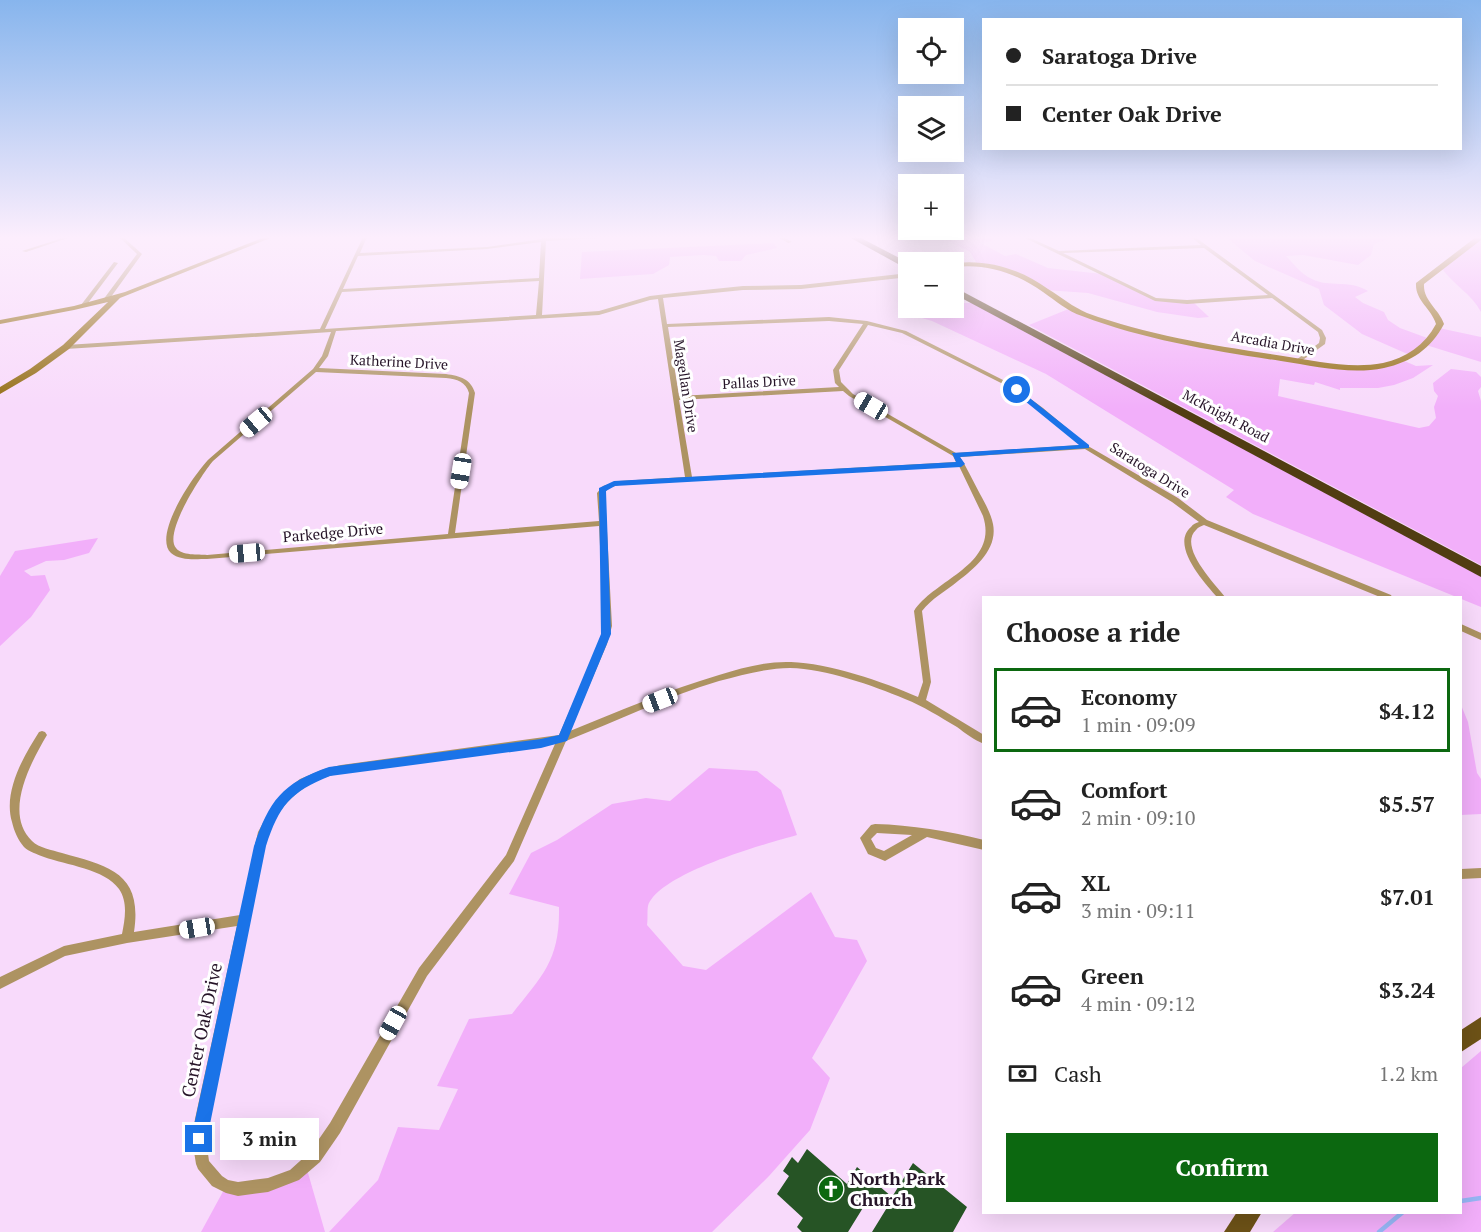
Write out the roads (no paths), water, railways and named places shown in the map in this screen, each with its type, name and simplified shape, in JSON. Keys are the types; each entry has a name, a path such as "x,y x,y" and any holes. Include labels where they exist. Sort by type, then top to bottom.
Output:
{"highway":[{"name":"McKnight Road","path":"974,294 1481,565"},
{"name":"McKnight Road","path":"964,295 1481,572"}],"main road":[{"path":"1462,1041 1481,1027"},
{"path":"1236,1232 1250,1214"}],"street":[{"path":"83,306 92,294"},
{"path":"106,300 110,294"},
{"path":"0,322 83,306 125,294"},
{"path":"321,330 338,294"},
{"path":"539,317 540,294"},
{"path":"66,347 607,312 660,297 683,294"},
{"name":"Arcadia Drive","path":"1052,294 1084,314 1179,340 1336,367 1375,367 1396,362 1422,350 1440,324 1438,317 1420,294"},
{"path":"1144,294 1163,300 1198,302 1274,296 1322,334 1322,344 1298,361"},
{"path":"0,391 66,347 118,297"},
{"name":"Magellan Drive","path":"660,297 689,479"},
{"path":"83,306 96,307 103,311"},
{"name":"Saratoga Drive","path":"664,326 824,319 867,323 912,336 999,379 1033,402 1086,447 1175,500 1204,522 1386,596"},
{"path":"867,323 836,370 836,380 843,389 955,455 989,522 990,539 986,550 977,561 924,603 918,611 927,682 921,702"},
{"name":"Parkedge Drive","path":"334,330 325,356 315,370 211,460 197,476 168,534 172,550 186,556 207,557 602,524"},
{"name":"Katherine Drive","path":"315,370 446,376 462,380 470,386 472,393 451,536"},
{"name":"Pallas Drive","path":"676,398 843,389"},
{"path":"955,455 1086,447"},
{"path":"563,738 606,634 607,605 601,493 608,485 961,464"},
{"path":"1204,522 1196,525 1189,532 1187,549 1220,596"},
{"path":"1462,628 1481,638"},
{"name":"Center Oak Drive","path":"563,738 510,858 423,972 324,1146 294,1175 268,1185 238,1189 217,1181 208,1172 200,1152 199,1139 244,920 269,818 284,796 304,781 341,769 541,744 563,738 691,688 743,672 790,665 826,670 921,702 982,739"},
{"path":"42,735 14,782 10,801 12,825 30,845 102,871 120,882 130,909 127,938"},
{"path":"927,832 885,856 872,851 866,838 874,828 927,832 982,845"},
{"path":"1462,874 1481,873"},
{"path":"0,983 64,951 127,938 244,920"}],"waterway":[{"path":"1462,1201 1481,1198"},
{"path":"1379,1232 1401,1214"}],"place":[{"name":"North Park Church","path":"831,1189"}]}
